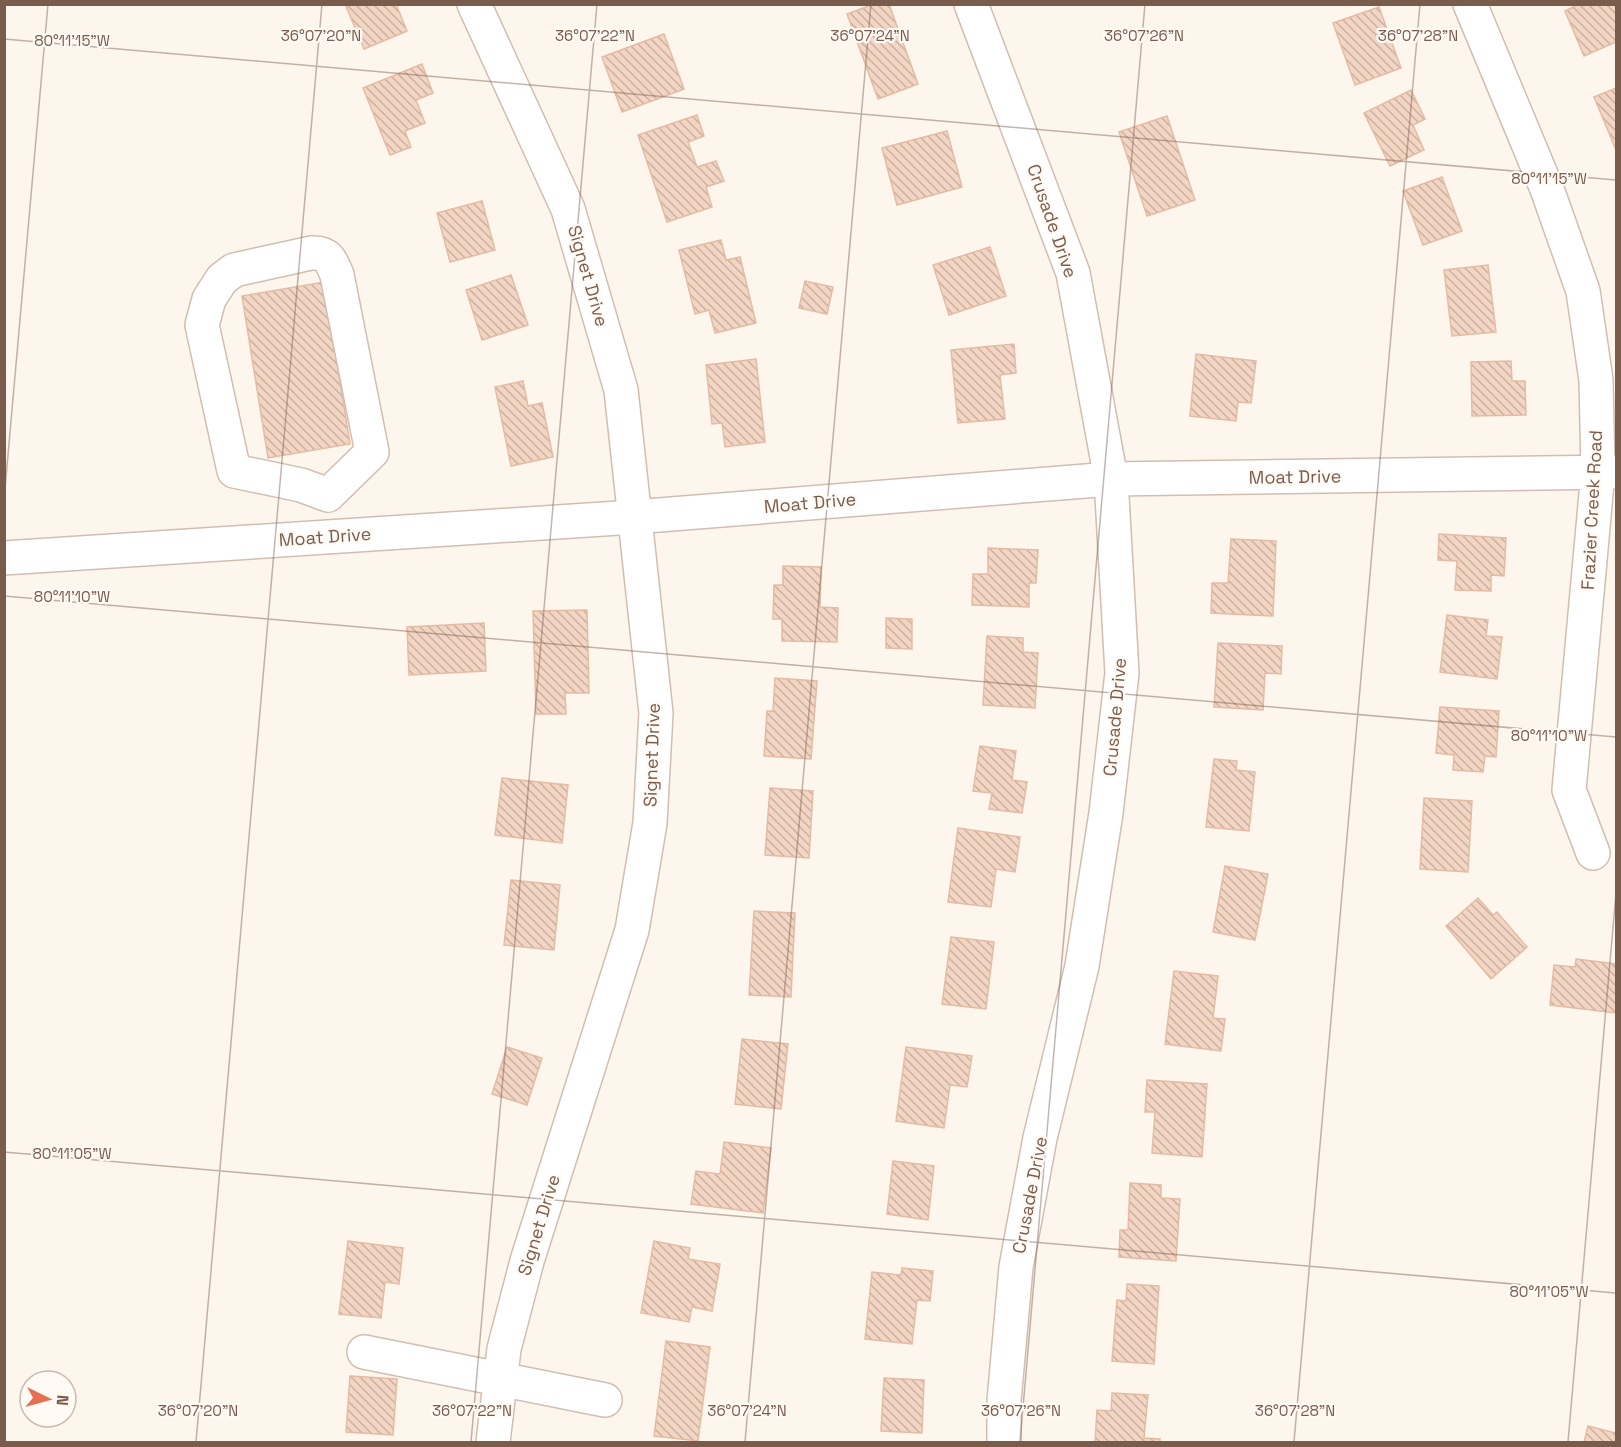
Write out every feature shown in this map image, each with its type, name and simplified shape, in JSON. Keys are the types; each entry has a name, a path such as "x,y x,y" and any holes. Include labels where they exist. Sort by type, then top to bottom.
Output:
{"street":[{"name":"Signet Drive","path":"474,4 568,209 621,390 656,713 650,823 632,930 527,1262 504,1349 493,1443"},
{"name":"Crusade Drive","path":"971,4 1073,273 1112,479 1122,673 1106,813 1082,966 1040,1138 1016,1267 1004,1401 1004,1443"},
{"name":"Frazier Creek Road","path":"1470,4 1547,189 1583,291 1596,380 1607,472 1569,790 1593,853"},
{"path":"321,253 333,263 372,452 328,495 301,485 234,471 202,325 209,300 222,279 234,270 321,253"},
{"name":"Moat Drive","path":"4,558 634,517 1112,479 1607,472"},
{"path":"328,495 337,536"},
{"path":"364,1352 605,1401"}],"building":[{"path":"345,4 396,4 407,31 364,49"},
{"path":"874,4 889,4 918,84 878,99 847,14"},
{"path":"1579,4 1614,4 1616,42 1584,56 1565,11"},
{"path":"1379,7 1401,68 1355,85 1333,23"},
{"path":"664,34 684,89 622,112 602,57"},
{"path":"422,64 433,93 416,100 425,123 405,131 411,147 390,155 363,88"},
{"path":"1616,88 1616,150 1594,97"},
{"path":"1411,90 1425,119 1413,125 1424,150 1390,166 1364,113"},
{"path":"697,115 704,136 688,142 697,167 716,161 724,181 706,187 712,207 667,222 638,135"},
{"path":"1167,116 1195,200 1147,216 1119,132"},
{"path":"947,131 962,187 897,205 882,148"},
{"path":"1442,177 1462,231 1423,245 1403,191"},
{"path":"482,201 495,250 450,262 437,213"},
{"path":"721,240 726,260 740,257 756,323 715,333 709,310 695,314 679,250"},
{"path":"990,247 1006,296 949,315 933,265"},
{"path":"1488,265 1496,332 1452,336 1444,270"},
{"path":"511,275 528,325 482,340 466,290"},
{"path":"805,281 833,287 827,314 799,308"},
{"path":"324,282 350,444 268,458 242,296"},
{"path":"1014,344 1016,373 1000,375 1005,419 958,423 951,350"},
{"path":"1196,354 1256,361 1251,403 1238,402 1236,421 1190,416"},
{"path":"756,359 765,442 725,447 722,423 712,424 706,365"},
{"path":"1511,361 1512,381 1525,381 1526,415 1472,416 1471,362"},
{"path":"523,381 528,406 542,403 553,457 511,466 495,387"},
{"path":"1439,534 1506,538 1504,576 1491,575 1491,591 1455,590 1457,561 1438,560"},
{"path":"1231,539 1276,541 1273,616 1211,613 1212,583 1228,583"},
{"path":"988,548 1038,550 1036,583 1029,583 1029,607 972,605 973,574 988,574"},
{"path":"783,566 821,567 820,607 838,608 837,642 782,641 782,619 773,619 774,585 783,585"},
{"path":"587,610 589,693 565,693 566,714 536,714 533,611"},
{"path":"1447,615 1488,620 1486,636 1502,637 1497,679 1440,672"},
{"path":"886,618 912,619 912,649 886,648"},
{"path":"484,623 486,671 409,675 407,627"},
{"path":"987,636 1023,638 1023,652 1038,653 1035,708 983,705"},
{"path":"1218,643 1282,646 1281,674 1265,673 1263,710 1214,707"},
{"path":"775,678 817,681 811,759 764,756 767,711 773,711"},
{"path":"1440,707 1499,711 1496,757 1485,756 1483,772 1453,770 1454,755 1436,753"},
{"path":"980,746 1016,751 1012,780 1027,782 1022,813 989,809 992,793 973,791"},
{"path":"1214,759 1237,761 1236,770 1255,772 1249,831 1206,827"},
{"path":"502,778 568,785 562,843 495,835"},
{"path":"770,788 813,791 809,858 765,855"},
{"path":"1424,798 1472,801 1468,872 1420,869"},
{"path":"958,828 1020,837 1015,872 996,869 991,907 948,902"},
{"path":"1225,866 1268,874 1255,940 1213,932"},
{"path":"511,880 560,885 554,950 504,945"},
{"path":"1478,898 1493,915 1497,912 1527,947 1491,979 1446,926"},
{"path":"754,911 795,913 791,997 749,995"},
{"path":"951,937 994,942 986,1009 942,1004"},
{"path":"1576,959 1616,964 1616,1013 1550,1005 1554,965 1575,967"},
{"path":"1174,971 1218,976 1213,1018 1225,1019 1221,1051 1165,1044"},
{"path":"742,1039 788,1044 781,1109 735,1104"},
{"path":"507,1047 542,1058 527,1105 492,1094"},
{"path":"906,1047 972,1056 967,1087 950,1085 944,1128 896,1121"},
{"path":"1147,1080 1207,1084 1202,1157 1152,1153 1155,1112 1145,1112"},
{"path":"724,1142 771,1148 763,1213 691,1204 696,1171 720,1174"},
{"path":"893,1161 934,1166 928,1220 887,1214"},
{"path":"1130,1183 1161,1185 1161,1198 1180,1199 1176,1261 1119,1257 1120,1230 1128,1230"},
{"path":"348,1241 403,1248 399,1284 385,1282 381,1318 339,1314"},
{"path":"654,1241 690,1248 688,1259 720,1264 712,1311 692,1307 689,1322 641,1313"},
{"path":"902,1268 933,1271 930,1301 917,1300 912,1344 865,1339 872,1272 901,1275"},
{"path":"1127,1284 1159,1286 1154,1364 1112,1361 1117,1300 1126,1301"},
{"path":"666,1341 710,1347 698,1441 654,1436"},
{"path":"350,1376 397,1379 393,1435 346,1432"},
{"path":"884,1378 924,1380 922,1433 881,1431"},
{"path":"1112,1393 1148,1395 1144,1438 1160,1439 1160,1442 1095,1442 1097,1410 1111,1411"},
{"path":"1588,1426 1616,1433 1616,1442 1584,1442"}]}
